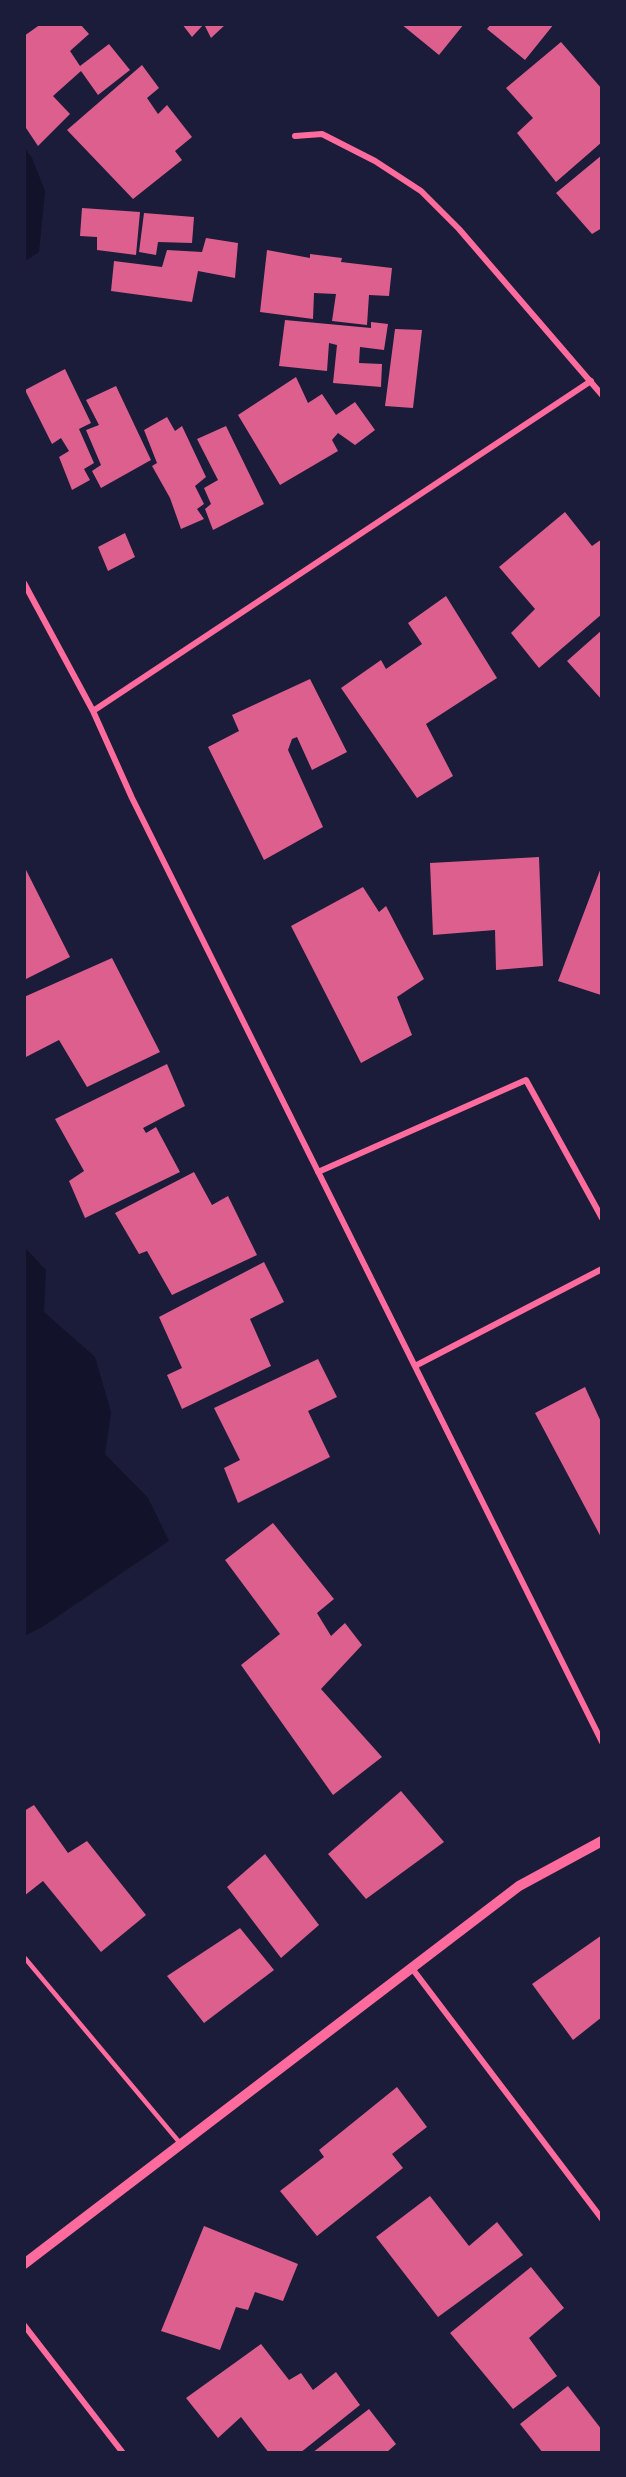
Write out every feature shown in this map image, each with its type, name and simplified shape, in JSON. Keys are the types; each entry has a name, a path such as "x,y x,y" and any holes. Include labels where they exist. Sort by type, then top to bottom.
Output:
{"street":[{"path":"296,136 322,134 375,161 421,191 459,229 602,395"},
{"path":"93,711 591,381"},
{"path":"24,583 93,711 132,798 602,1742"},
{"path":"318,1172 526,1080 602,1218"},
{"path":"415,1366 602,1269"},
{"path":"24,2264 519,1886 602,1841"},
{"path":"411,1967 602,2220"},
{"path":"24,2325 123,2453"}],"lane":[{"path":"24,1957 181,2144"}],"shaded area":[{"path":"24,147 32,158 45,191 39,252 24,262"},
{"path":"24,1247 46,1270 44,1312 95,1357 111,1412 105,1454 148,1498 169,1541 42,1627 24,1636"}],"building":[{"path":"41,24 80,24 89,34 70,51 80,66 109,44 130,70 98,95 81,71 53,96 70,114 38,146 24,125 24,36"},
{"path":"182,24 204,24 192,37"},
{"path":"204,24 226,24 211,38"},
{"path":"401,24 464,24 439,55"},
{"path":"491,24 554,24 525,60 487,29"},
{"path":"561,42 602,89 602,142 556,182 517,133 533,118 506,88"},
{"path":"142,65 159,88 147,98 158,114 167,105 192,137 175,151 182,160 133,199 67,130"},
{"path":"602,155 602,228 592,234 556,193"},
{"path":"82,208 140,212 136,255 97,250 97,237 80,236"},
{"path":"144,213 194,217 192,243 158,242 156,255 139,252"},
{"path":"206,238 238,243 235,278 198,271 192,302 111,291 114,261 162,267 167,250 202,252"},
{"path":"267,250 310,258 310,254 342,258 341,262 392,268 389,296 369,295 367,325 332,321 336,294 314,293 313,319 260,312"},
{"path":"285,320 371,328 371,322 388,324 384,350 360,347 359,363 382,364 381,387 333,383 337,345 329,343 327,371 279,366"},
{"path":"395,329 422,330 413,408 385,406"},
{"path":"65,369 91,423 79,429 94,463 84,469 90,480 72,490 59,457 69,451 61,438 52,444 25,390"},
{"path":"296,377 308,403 322,394 336,415 355,402 375,430 355,445 338,433 332,440 338,451 280,485 238,415"},
{"path":"116,386 151,460 101,488 92,471 101,465 86,430 99,425 86,400"},
{"path":"167,417 175,431 182,426 206,477 195,486 204,504 197,509 204,519 181,529 170,498 152,466 157,463 144,430"},
{"path":"226,426 264,504 213,530 205,509 211,504 204,488 218,480 197,439"},
{"path":"565,512 592,546 602,539 602,614 539,668 511,633 535,609 499,567"},
{"path":"125,533 135,557 108,571 98,547"},
{"path":"446,596 497,678 426,724 453,776 417,798 341,688 381,660 386,669 422,644 408,623"},
{"path":"602,630 602,700 567,661"},
{"path":"310,679 347,752 312,770 297,737 292,739 288,750 323,827 264,860 208,747 239,731 232,715"},
{"path":"539,857 543,966 496,970 495,930 433,935 430,863"},
{"path":"602,865 602,990 601,995 558,981"},
{"path":"24,866 70,957 24,980"},
{"path":"363,887 379,912 386,906 424,979 397,997 412,1035 361,1063 291,926"},
{"path":"112,958 160,1052 87,1087 59,1040 24,1058 24,997"},
{"path":"167,1064 185,1106 143,1128 146,1133 156,1127 180,1172 85,1218 69,1181 84,1171 55,1119"},
{"path":"194,1172 212,1205 228,1196 257,1255 172,1295 147,1251 139,1254 115,1213"},
{"path":"264,1262 284,1302 250,1319 271,1366 182,1409 167,1375 182,1368 159,1317"},
{"path":"318,1359 337,1397 308,1411 330,1457 238,1503 224,1468 240,1460 214,1408"},
{"path":"585,1387 602,1424 602,1539 535,1413"},
{"path":"273,1523 334,1599 317,1613 331,1636 345,1623 362,1645 321,1689 382,1757 333,1795 241,1665 280,1634 225,1560"},
{"path":"401,1791 444,1842 366,1899 328,1854"},
{"path":"34,1805 68,1853 87,1841 146,1915 101,1952 43,1881 24,1896 24,1811"},
{"path":"265,1854 319,1925 281,1958 227,1887"},
{"path":"240,1928 274,1970 204,2023 167,1976"},
{"path":"602,1935 602,2017 573,2040 532,1984"},
{"path":"397,2087 427,2127 392,2154 403,2168 317,2236 280,2191 324,2157 319,2150"},
{"path":"430,2196 469,2246 497,2222 523,2255 438,2317 376,2237"},
{"path":"204,2226 298,2264 283,2301 255,2292 248,2310 236,2307 220,2350 161,2331"},
{"path":"531,2267 564,2308 529,2338 557,2376 513,2409 450,2333"},
{"path":"261,2344 289,2380 301,2373 313,2390 336,2372 360,2405 300,2453 269,2453 241,2417 218,2438 186,2398"},
{"path":"568,2386 602,2430 602,2453 543,2453 520,2424"},
{"path":"369,2409 396,2444 386,2453 312,2453"}]}
